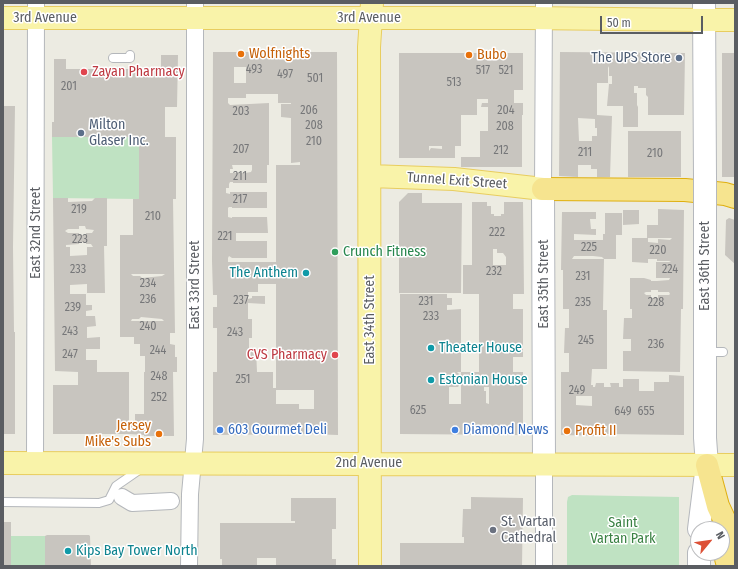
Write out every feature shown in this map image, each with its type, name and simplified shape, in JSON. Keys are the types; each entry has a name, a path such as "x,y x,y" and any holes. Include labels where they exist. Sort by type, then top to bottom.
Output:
{"highway":[{"path":"543,189 685,190 725,194 735,197"},
{"path":"707,465 718,506 733,538 735,547"},
{"path":"718,506 719,521"}],"main road":[{"name":"3rd Avenue","path":"3,18 36,11 544,11 704,12 735,20"},
{"name":"East 34th Street","path":"370,566 369,47 371,11"},
{"name":"East 36th Street","path":"700,521 707,465 704,438 714,352 705,213 704,12"},
{"name":"Tunnel Exit Street","path":"370,176 454,179 543,189"},
{"name":"East 35th Street","path":"543,189 544,464"},
{"name":"2nd Avenue","path":"3,463 735,465"}],"street":[{"name":"East 32nd Street","path":"35,464 36,11"},
{"name":"East 33rd Street","path":"189,566 190,494 195,439 195,11"},
{"name":"East 35th Street","path":"543,189 544,11"},
{"name":"East 35th Street","path":"544,464 544,566"},
{"path":"122,497 132,502 171,501"}],"lane":[{"path":"113,58 130,58 130,55"},
{"path":"3,502 99,503 109,500 116,486 148,463"}],"green space":[{"path":"52,137 139,137 139,199 53,198"},
{"name":"Saint Vartan Park","path":"572,495 679,497 679,566 567,566 567,502 568,497"},
{"path":"11,536 45,536 45,566 11,566"}],"building":[{"path":"213,52 337,52 338,435 213,435 213,372 217,372 217,328 213,328 213,307 217,307 217,295 213,295","holes":["234,67 246,67 246,83 234,83","246,94 278,94 278,103 291,103 281,104 281,117 291,118 291,163 300,162 300,165 276,165 276,262 228,262 229,256 232,258 267,258 267,241 236,241 236,233 268,233 267,217 228,217 229,207 267,208 267,192 226,193 226,188 229,188 230,182 267,183 267,165 269,165 269,103 230,105 228,103 228,98 246,98","232,165 252,165 251,172 230,173 230,169 233,169","258,284 276,284 276,388 273,388 273,372 257,372 256,349 249,349 249,338 252,338 252,319 248,319 248,303 265,304 265,296 252,296 252,298 248,299 248,292 258,292","276,390 314,390 314,409 299,409 299,404 276,404"]},
{"path":"560,52 685,53 684,115 648,115 648,97 646,95 646,88 638,88 638,86 634,86 634,93 637,93 638,127 623,127 623,106 607,106 609,84 612,84 612,76 609,76 608,66 608,83 597,83 597,115 612,116 610,177 597,177 597,169 591,169 591,165 578,165 578,177 559,176","holes":["578,118 595,119 597,136 592,136 592,141 579,141"]},
{"path":"399,53 523,53 523,90 514,90 514,103 523,103 522,167 461,167 461,157 480,157 480,131 488,131 488,107 481,107 482,103 488,103 488,99 477,99 477,115 461,115 461,146 455,146 455,158 399,158","holes":["429,146 442,146 442,149 431,148 429,151"]},
{"path":"722,53 735,53 735,177 722,177"},
{"path":"161,55 178,55 177,107 165,107 165,137 176,137 176,199 173,199 175,333 170,333 170,344 175,345 175,357 177,357 177,372 173,372 174,436 144,436 129,434 53,434 53,385 78,385 78,372 55,371 53,198 68,198 68,202 92,201 95,198 107,198 107,246 104,246 105,293 87,293 87,284 70,285 70,294 86,294 86,305 92,305 92,310 86,311 86,316 95,316 96,326 87,327 87,338 100,337 100,349 86,349 86,360 97,360 97,372 129,372 129,425 135,425 135,414 144,414 145,372 145,356 140,356 140,344 134,344 134,337 120,337 120,235 133,235 133,199 139,199 139,137 52,137 52,122 54,122 54,59 66,59 66,69 161,69","holes":["79,226 85,226 86,229 94,230 92,233 86,233 86,235 79,235 79,233 68,233 65,231 68,229 79,229","79,242 86,242 86,244 91,244 93,247 87,247 87,255 70,256 70,247 66,247 66,245 79,244","131,274 165,274 162,276 142,278 140,276 133,276","141,317 162,319 164,321 131,321 132,319 139,319"]},
{"path":"3,106 15,106 13,247 15,434 3,434"},
{"path":"628,131 681,131 681,177 628,177"},
{"path":"408,193 422,193 422,203 462,203 461,293 399,293 399,202"},
{"path":"472,202 487,202 487,206 491,206 491,214 494,214 494,216 501,216 501,214 504,214 504,202 523,202 524,294 513,294 513,309 523,309 523,357 513,357 513,372 523,372 523,435 400,434 400,294 447,294 447,298 452,298 452,305 447,305 447,310 461,309 461,372 479,372 479,294 463,294 463,265 472,265","holes":["493,249 497,249 497,253 503,253 506,257 506,265 493,265","461,383 461,404 449,404 449,387 458,387","484,387 489,387 489,404 486,403 486,391 484,391"]},
{"path":"658,209 684,210 683,309 681,309 680,372 623,371 623,351 631,351 631,339 623,339 624,318 632,318 632,309 630,309 630,278 644,278 651,281 657,281 669,280 670,278 656,278 656,262 671,262 669,261 648,259 648,263 632,262 632,238 647,238 647,225 658,225","holes":["648,238 672,238 670,240 658,239 658,243 648,242","651,290 658,290 658,292 669,292 670,294 658,295 658,298 651,298 651,295 646,295 644,293 651,292"]},
{"path":"623,210 639,210 639,224 623,225"},
{"path":"562,212 596,212 596,219 590,219 591,229 596,229 596,235 574,234 574,240 603,240 603,234 605,234 605,213 622,213 622,235 616,235 616,259 604,259 603,310 607,310 607,369 592,369 591,385 595,387 596,383 604,383 604,387 611,387 610,383 619,383 619,387 623,387 623,379 639,379 639,391 654,391 654,382 669,382 669,375 684,376 684,435 561,435 561,372 569,372 569,353 564,353 565,328 569,328 569,309 563,309 563,270 561,270","holes":["574,256 593,256 602,257 604,259 572,259","576,396 592,396 592,406 576,405"]},
{"path":"729,218 735,220 735,264 725,255 726,220"},
{"path":"471,497 523,498 522,566 400,566 400,543 464,543 464,537 462,537 463,509 471,509"},
{"path":"291,498 336,498 336,529 332,529 332,559 336,559 336,566 276,566 276,558 257,558 257,566 222,566 222,559 220,559 220,523 295,523 295,521 291,521"},
{"path":"3,522 11,522 11,566 3,566"},
{"name":"Kips Bay Tower North","path":"89,535 91,566 45,566 45,536"}],"place":[{"name":"Wolfnights","path":"241,54"},
{"name":"Bubo","path":"469,55"},
{"name":"The UPS Store","path":"679,58"},
{"name":"Zayan Pharmacy","path":"84,72"},
{"name":"Milton Glaser Inc.","path":"81,133"},
{"name":"Crunch Fitness","path":"335,252"},
{"name":"The Anthem","path":"306,273"},
{"name":"Theater House","path":"431,348"},
{"name":"CVS Pharmacy","path":"335,355"},
{"name":"Estonian House","path":"431,380"},
{"name":"603 Gourmet Deli","path":"220,430"},
{"name":"Diamond News","path":"455,430"},
{"name":"Profit II","path":"567,431"},
{"name":"Jersey Mike's Subs","path":"159,434"},
{"name":"St. Vartan Cathedral","path":"493,530"},
{"name":"Kips Bay Tower North","path":"68,551"}]}
